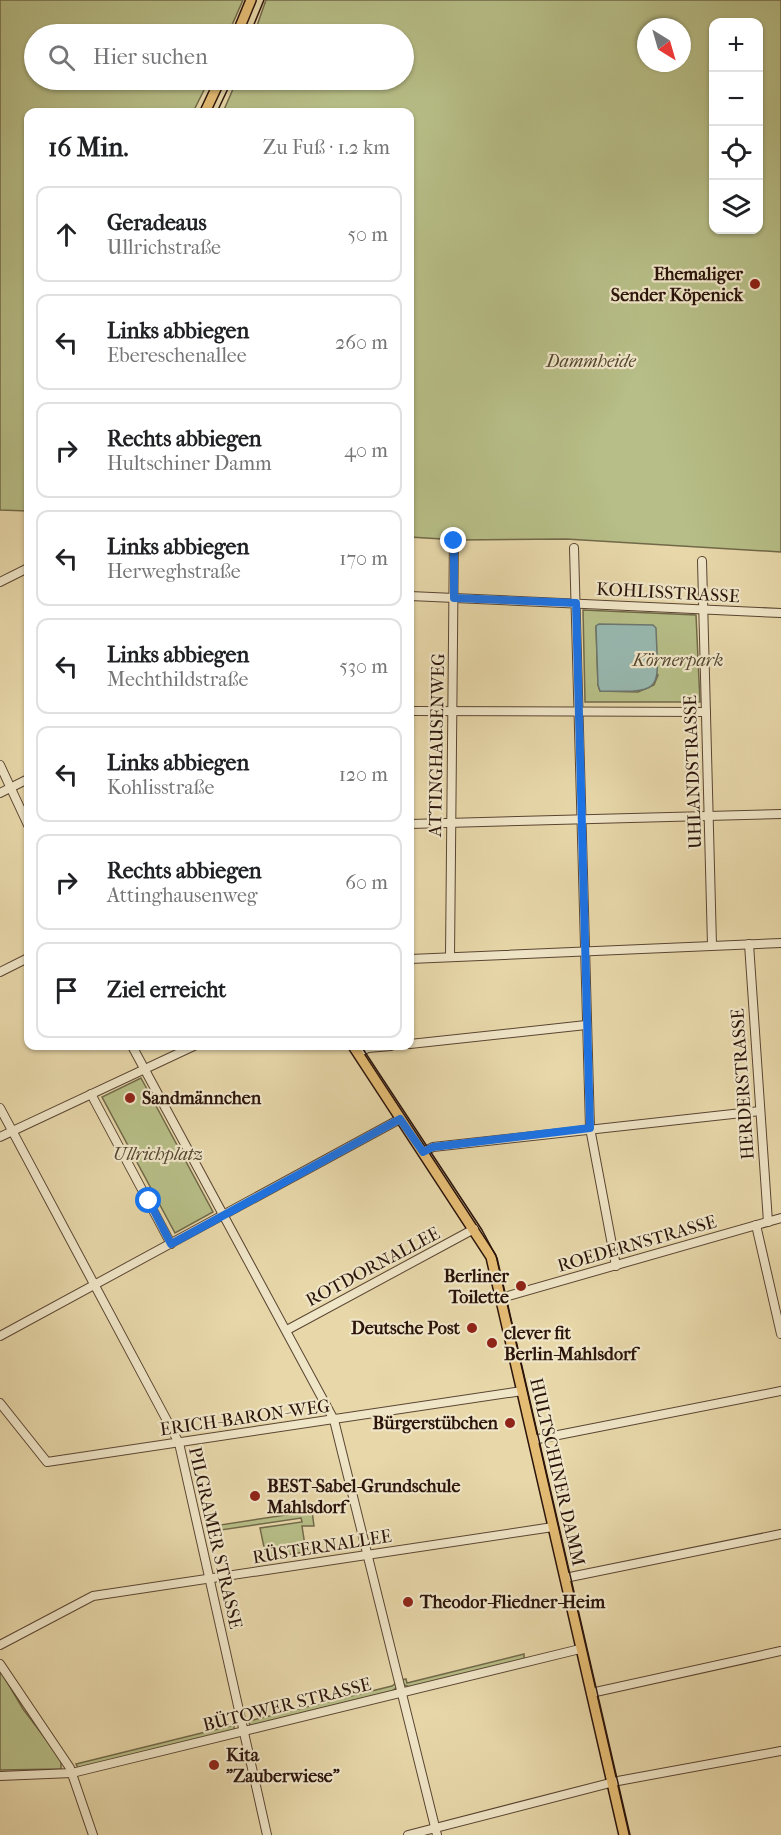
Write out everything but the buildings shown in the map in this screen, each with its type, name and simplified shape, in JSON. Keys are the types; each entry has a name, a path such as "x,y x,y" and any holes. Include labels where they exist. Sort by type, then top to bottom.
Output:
{"main road":[{"path":"241,24 251,0"},
{"path":"207,108 215,90"},
{"name":"HULTSCHINER DAMM","path":"356,1050 491,1257 624,1835"}],"street":[{"name":"ATTINGHAUSENWEG","path":"450,957 454,532"},
{"path":"574,548 590,1128 616,1266"},
{"name":"UHLANDSTRASSE","path":"702,561 712,945"},
{"path":"0,582 24,570"},
{"name":"KOHLISSTRASSE","path":"414,596 781,613"},
{"path":"414,711 706,712"},
{"path":"0,765 24,816"},
{"path":"0,793 24,781"},
{"path":"414,824 781,814"},
{"path":"414,959 781,943"},
{"name":"HERDERSTRASSE","path":"749,944 768,1222"},
{"path":"0,972 24,960"},
{"path":"414,1044 586,1025"},
{"path":"134,1050 334,1420 436,1832"},
{"path":"0,1137 185,1050"},
{"path":"91,1094 171,1244"},
{"name":"PILGRAMER STRASSE","path":"0,1108 179,1443 267,1835"},
{"path":"423,1152 433,1147 760,1111"},
{"path":"0,1336 400,1119"},
{"name":"ROEDERNSTRASSE","path":"501,1298 781,1218"},
{"path":"756,1225 781,1334"},
{"name":"ROTDORNALLEE","path":"286,1330 474,1229"},
{"path":"533,1440 781,1390"},
{"name":"ERICH-BARON-WEG","path":"0,1403 47,1462 522,1391"},
{"name":"RÜSTERNALLEE","path":"0,1645 93,1596 553,1527"},
{"path":"565,1578 781,1534"},
{"name":"BÜTOWER STRASSE","path":"0,1776 72,1773 580,1649"},
{"path":"591,1693 781,1651"},
{"path":"0,1664 72,1773 93,1835"},
{"path":"408,1835 436,1832 612,1784 781,1751"}],"green space":[{"path":"0,0 243,0 232,24 24,24 24,90 204,90 195,108 24,108 24,511 0,510"},
{"name":"Dammheide","path":"266,0 781,0 781,552 566,539 458,540 414,537 414,108 225,108 233,90 414,90 414,24 258,24"},
{"name":"Körnerpark","path":"583,610 696,615 700,702 585,702","holes":["596,627 658,675 654,685 638,692 600,691"]},
{"name":"Ullrichplatz","path":"141,1078 213,1212 175,1233 102,1097"},
{"path":"312,1511 314,1526 302,1526 306,1552 266,1557 260,1528 302,1522 301,1518 221,1530 220,1525"},
{"path":"524,1654 524,1659 410,1687 404,1685 401,1680 406,1679 407,1683"},
{"path":"0,1670 23,1709 61,1759 61,1769 0,1770"},
{"path":"396,1683 396,1688 392,1691 250,1726 249,1721 392,1686"},
{"path":"234,1725 234,1730 78,1768 76,1764"}],"water":[{"path":"599,624 653,625 656,628 657,676 654,684 637,691 600,691 596,626"}],"tram line":[{"path":"254,24 264,0"},
{"path":"219,108 227,90"},
{"path":"364,1050 482,1230 497,1258 630,1835"}],"place":[{"name":"Ehemaliger Sender Köpenick","path":"755,284"},
{"name":"Sandmännchen","path":"130,1098"},
{"name":"Berliner Toilette","path":"521,1286"},
{"name":"Deutsche Post","path":"472,1328"},
{"name":"clever fit Berlin-Mahlsdorf","path":"492,1343"},
{"name":"Bürgerstübchen","path":"510,1423"},
{"name":"BEST-Sabel-Grundschule Mahlsdorf","path":"255,1496"},
{"name":"Theodor-Fliedner-Heim","path":"408,1602"},
{"name":"Kita \"Zauberwiese\"","path":"214,1765"}],"route":[{"path":"149,1201 171,1244 400,1119 423,1152 433,1147 590,1128 576,603 454,598 454,541"}]}
